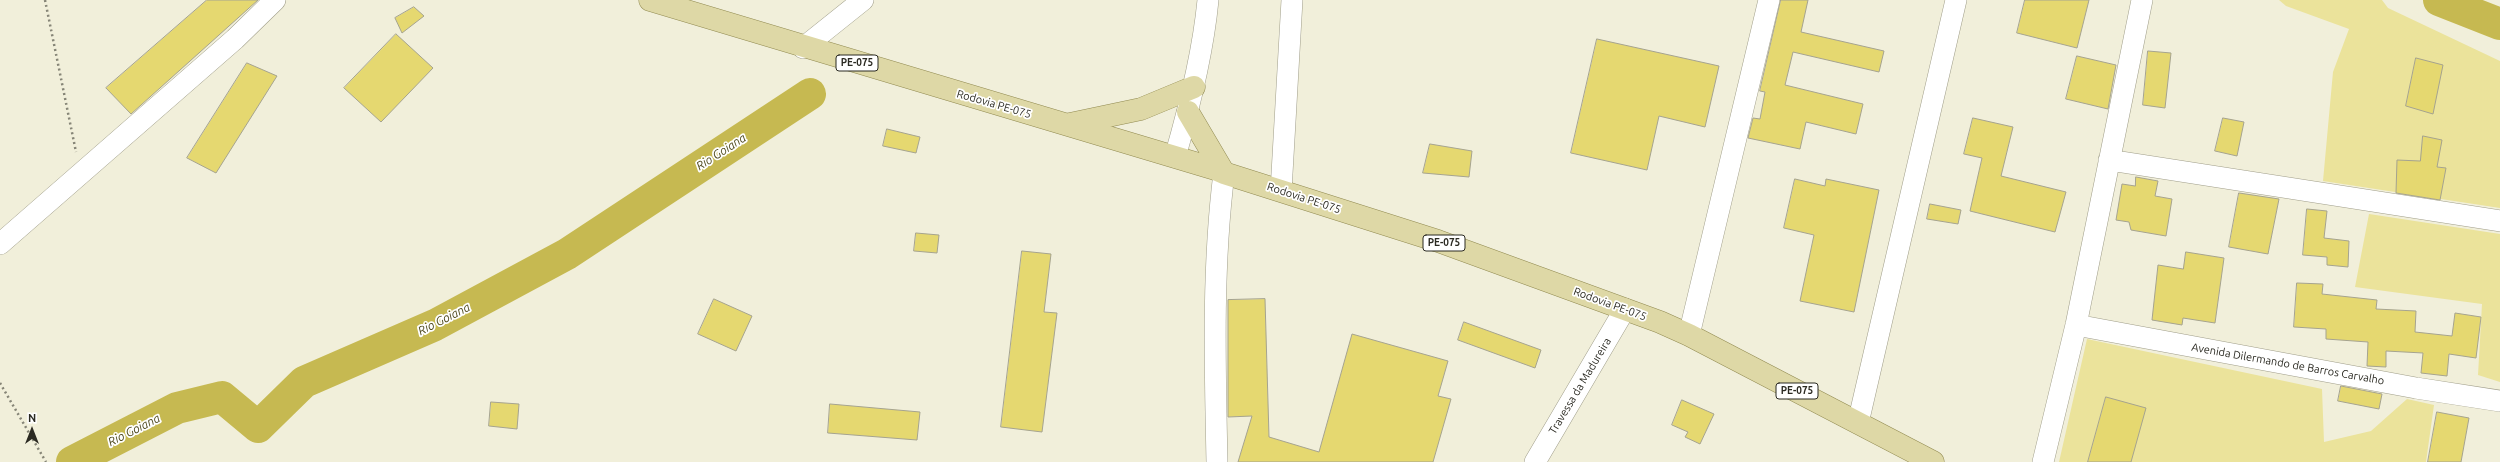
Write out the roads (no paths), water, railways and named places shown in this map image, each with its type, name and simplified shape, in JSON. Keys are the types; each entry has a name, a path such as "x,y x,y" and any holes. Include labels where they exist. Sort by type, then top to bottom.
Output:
{"main road":[{"name":"Rodovia PE-075","path":"650,0 803,48 1175,156 1438,241 1625,309 1689,335 1933,462"},
{"path":"1065,124 1141,109 1194,87"},
{"path":"1188,112 1224,173"}],"street":[{"path":"0,244 80,176 234,39 275,0"},
{"path":"803,48 863,0"},
{"path":"1175,156 1194,87 1205,33 1208,0"},
{"path":"1281,191 1292,0"},
{"path":"1689,335 1769,0"},
{"path":"1858,423 1956,0"},
{"path":"2043,462 2076,326 2142,0"},
{"path":"2109,160 2500,221"},
{"path":"1218,462 1216,285 1218,218 1224,173"},
{"name":"Travessa da Madureira","path":"1535,462 1625,309"},
{"name":"Avenida Dilermando de Barros Carvalho","path":"2076,326 2416,388 2500,400"}],"waterway":[{"name":"Rio Goiana","path":"2439,0 2500,24"},
{"name":"Rio Goiana","path":"72,462 177,408 222,397 258,427 304,382 435,325 567,254 810,94"}]}
